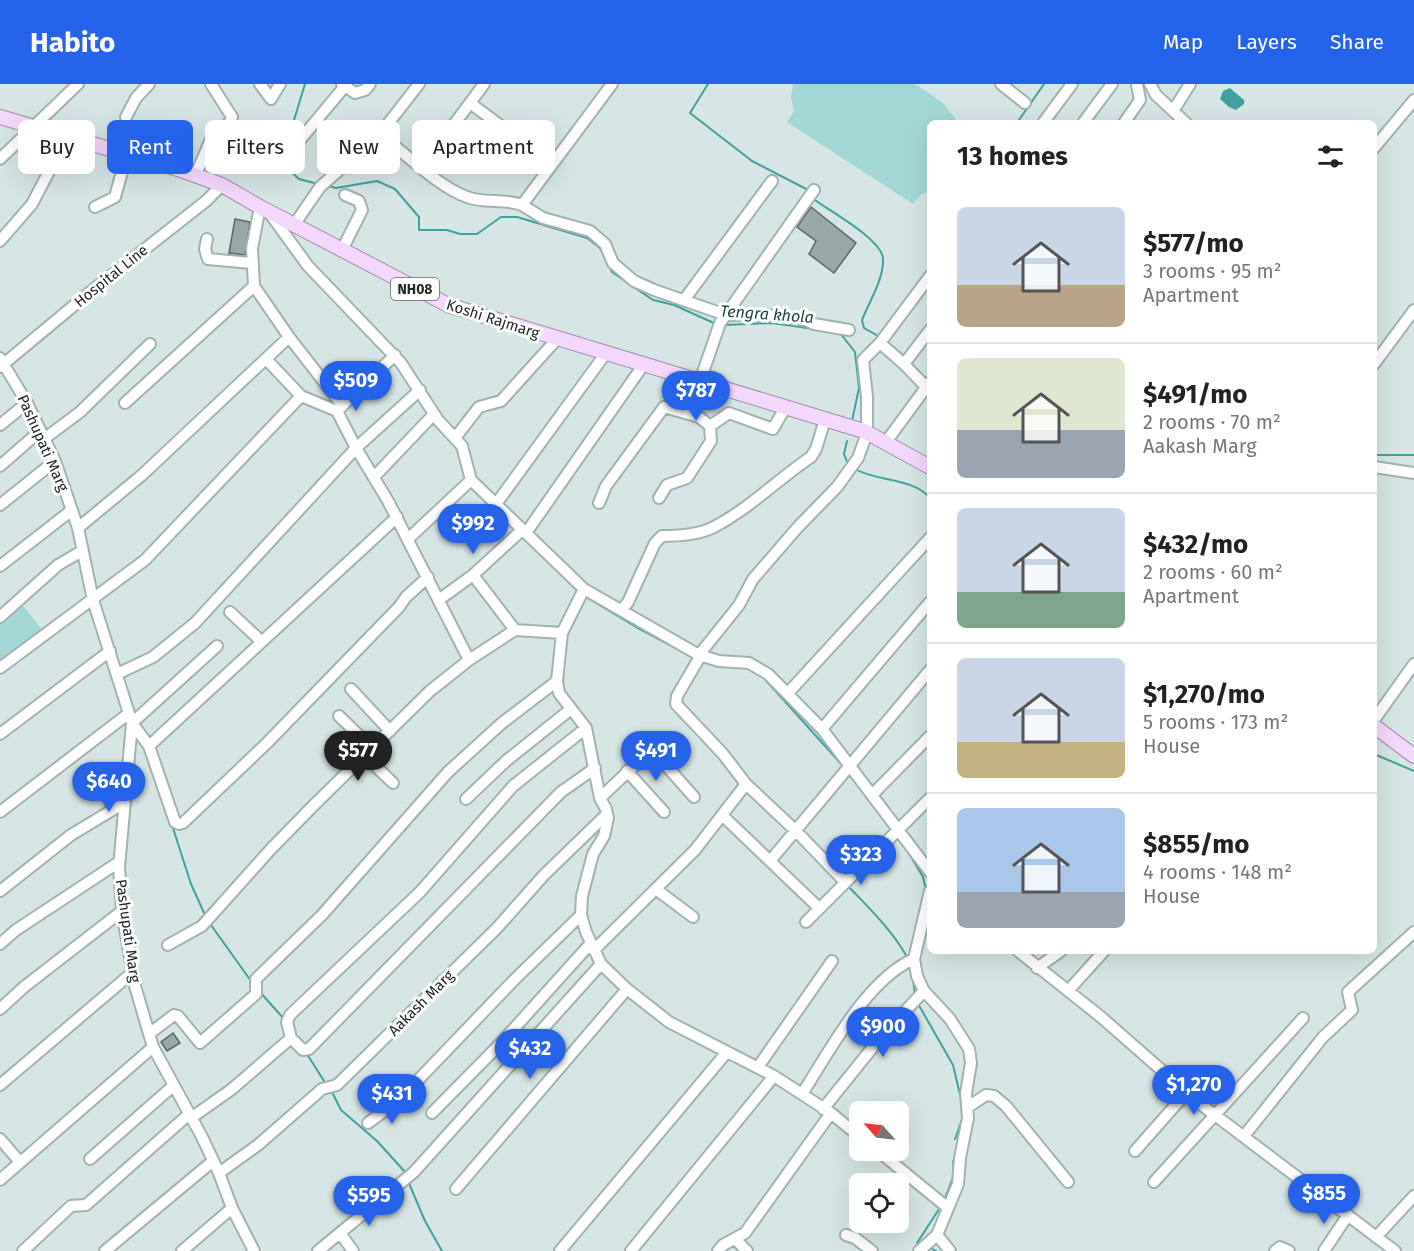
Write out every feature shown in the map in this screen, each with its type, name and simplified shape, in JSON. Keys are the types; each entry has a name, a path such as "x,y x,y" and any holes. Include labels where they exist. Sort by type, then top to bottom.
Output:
{"main road":[{"name":"Koshi Rajmarg","path":"0,117 18,123"},
{"name":"Koshi Rajmarg","path":"193,173 222,185 448,305 866,432 927,461"},
{"path":"1377,728 1414,756"}],"street":[{"path":"41,120 78,84"},
{"path":"126,117 136,98 148,84"},
{"path":"196,174 212,137 230,122 232,117 211,84"},
{"path":"260,84 271,99 280,84"},
{"path":"305,134 343,85 355,93 365,90 370,84"},
{"path":"391,120 419,84"},
{"path":"457,120 484,84"},
{"path":"555,160 612,84"},
{"path":"1001,84 1025,103"},
{"path":"1045,120 1072,84"},
{"path":"1085,120 1112,84"},
{"path":"1139,84 1140,100"},
{"path":"1150,84 1156,95 1179,119 1190,84"},
{"path":"1126,120 1140,100 1156,95"},
{"path":"1377,144 1414,100"},
{"path":"470,103 493,120"},
{"path":"0,159 18,142"},
{"path":"400,150 412,159"},
{"path":"0,241 32,204 48,174"},
{"path":"95,207 115,197 121,174"},
{"path":"294,225 323,184 334,174"},
{"path":"432,174 464,196 475,200 511,201 543,218 591,231 605,244 613,263 634,281 684,300 721,323 766,315 806,320 814,324 849,330"},
{"path":"522,205 545,174"},
{"path":"684,300 772,181"},
{"name":"Hospital Line","path":"1,363 206,201 222,185"},
{"path":"700,381 721,323 814,190"},
{"path":"342,250 362,210 360,201 345,195"},
{"path":"264,209 252,248 254,286 340,408 356,447 397,517 469,660"},
{"path":"264,209 308,266 395,355 434,414 462,446 471,480 584,589 700,655 719,661 749,663 759,667 788,693 822,729 927,868"},
{"path":"207,239 205,249 208,259 251,263"},
{"path":"845,882 746,783 723,754 676,704 677,696 700,655 739,605 753,579 847,475 858,458 866,432 867,397 863,360 884,338 927,280"},
{"path":"125,403 254,286"},
{"path":"1377,360 1414,310"},
{"path":"908,359 927,334"},
{"path":"78,528 141,475 289,337"},
{"path":"884,338 908,359 927,383"},
{"path":"455,438 479,407 501,401 557,339"},
{"path":"0,466 42,435 80,412 150,344"},
{"path":"496,504 606,353"},
{"path":"340,408 395,355"},
{"path":"266,358 301,396 340,408"},
{"name":"Pashupati Marg","path":"1,363 27,403 55,461 78,528 93,600 130,718 119,862 122,911 133,972 149,1035 153,1047 219,1173 232,1208 254,1251"},
{"path":"440,600 524,531 644,364"},
{"path":"886,442 927,389"},
{"path":"117,674 153,657 195,623 356,447 420,390"},
{"path":"0,668 145,560 301,396"},
{"path":"0,425 27,403"},
{"path":"599,503 606,486 664,407 699,417 710,426 711,441 687,478 667,485 659,498"},
{"path":"710,426 729,413 773,429 785,408"},
{"path":"374,477 434,414"},
{"path":"622,610 628,602 655,543 662,536 686,536 711,528 732,515 811,457 816,449 825,420"},
{"path":"0,505 55,461"},
{"path":"1377,467 1414,473"},
{"path":"408,539 471,480"},
{"path":"0,566 72,510"},
{"path":"149,746 397,517"},
{"path":"788,693 927,541"},
{"path":"0,616 58,565 82,551"},
{"path":"473,575 515,630"},
{"path":"130,718 149,746 175,822 181,824 266,744 399,607 406,597 428,577"},
{"path":"584,589 562,633 558,654 557,681 559,693 586,728 600,798 607,814 607,827 593,854 585,878 581,915 601,964 627,989 669,1022 774,1076 849,1128"},
{"path":"822,729 927,606"},
{"path":"230,612 261,641"},
{"path":"168,945 202,926 270,850 430,692 469,660 515,630 562,633"},
{"path":"0,812 130,718 217,646"},
{"path":"0,734 110,651"},
{"path":"1377,716 1414,664"},
{"path":"770,861 927,674"},
{"path":"149,1035 174,1016 178,1016 200,1042 228,1020 256,994 256,979 322,915 447,772 501,723 557,681"},
{"path":"351,688 390,731"},
{"path":"466,799 506,761 571,709"},
{"path":"339,716 393,783"},
{"path":"586,728 513,786 420,892 290,1015 288,1024 291,1038 306,1049 561,792 595,768"},
{"path":"873,794 927,739"},
{"path":"600,798 651,751 694,797"},
{"path":"627,771 664,812"},
{"path":"432,1113 593,947 657,890 695,850 746,783"},
{"path":"806,922 899,832 927,801"},
{"path":"0,891 71,835 124,803"},
{"name":"Aakash Marg","path":"219,1173 258,1144 322,1089 337,1085 497,928 544,875 607,814"},
{"path":"722,815 819,908"},
{"path":"0,944 16,930 119,862"},
{"path":"657,890 693,917"},
{"path":"919,1251 935,1238 958,1184 971,1063 969,1049 950,1019 924,991 917,976 914,959 927,904"},
{"path":"0,1009 24,987 122,911"},
{"path":"368,1123 398,1101 514,980 581,915"},
{"path":"1244,1136 1323,1037 1352,1010 1348,992 1414,932"},
{"path":"1021,954 1101,1017 1187,1092 1395,1251"},
{"path":"1037,968 1057,954"},
{"path":"1068,992 1101,954"},
{"path":"802,1094 865,999 907,962 914,959"},
{"path":"758,1067 832,961"},
{"path":"318,1251 407,1177 601,964"},
{"path":"0,1085 133,972"},
{"path":"456,1189 627,989"},
{"path":"718,1251 723,1245 736,1240 745,1233 827,1111 881,1037 924,991"},
{"path":"1154,1182 1303,1018"},
{"path":"23,1251 71,1206 86,1205 189,1117 232,1089 291,1038"},
{"path":"0,1180 153,1047"},
{"path":"560,1251 727,1052"},
{"path":"631,1251 774,1076"},
{"path":"90,1159 173,1086"},
{"path":"1135,1151 1187,1092"},
{"path":"968,1107 986,1095 1000,1101 1068,1182"},
{"path":"0,1139 20,1162"},
{"path":"111,1249 213,1161"},
{"path":"890,1161 948,1208"},
{"path":"1376,1237 1414,1196"},
{"path":"182,1251 232,1208"},
{"path":"1324,1251 1348,1215"},
{"path":"340,1233 353,1251"},
{"path":"846,1234 872,1251"},
{"path":"935,1238 950,1251"},
{"path":"736,1240 747,1251"},
{"path":"1275,1251 1282,1247 1289,1251"}],"shaded area":[{"path":"793,84 915,84 942,102 957,120 927,120 927,192 921,194 913,204 787,122 794,111 791,98"},
{"path":"1230,88 1244,100 1244,104 1236,110 1220,99 1223,91"},
{"path":"21,603 44,632 0,667 0,621"}],"building":[{"path":"811,207 856,243 834,273 809,254 816,241 797,227"},
{"path":"235,219 250,222 245,255 229,253"},
{"path":"173,1033 180,1043 167,1051 161,1042"}],"waterway":[{"name":"Tengra khola","path":"305,84 284,153 288,169 299,179 318,184"},
{"path":"708,84 690,113 752,161 810,191"},
{"path":"1019,120 1044,84"},
{"name":"Tengra khola","path":"326,185 336,188 377,181 395,189 419,217 419,230 447,230 460,234 477,234 501,217 517,217 587,238 600,248 612,272 638,290 653,300 674,305 716,324"},
{"path":"815,200 866,235 881,252 883,267 876,290 862,320 864,328 880,337"},
{"name":"Tengra khola","path":"724,325 772,323 814,329"},
{"name":"Tengra khola","path":"840,333 855,352 859,388 852,421"},
{"path":"885,340 904,356"},
{"path":"910,362 920,373"},
{"path":"847,441 844,454 848,464"},
{"path":"1377,455 1414,455"},
{"path":"855,469 914,486 927,495"},
{"path":"588,598 693,657"},
{"path":"701,661 719,667 736,667"},
{"path":"763,677 843,766"},
{"path":"1377,755 1414,771"},
{"path":"172,825 191,884 205,915"},
{"path":"907,850 923,877 926,890"},
{"path":"848,886 887,928 907,957"},
{"path":"211,925 251,981"},
{"path":"913,978 915,996"},
{"path":"260,992 284,1019"},
{"path":"917,1002 953,1065 962,1103"},
{"path":"307,1054 324,1081"},
{"path":"332,1092 341,1110 377,1141 406,1173"},
{"path":"955,1139 963,1117"},
{"path":"945,1198 954,1175 953,1161"},
{"path":"408,1181 425,1221 442,1251"},
{"path":"921,1243 917,1243 941,1206"},
{"path":"929,1247 936,1251"}]}
